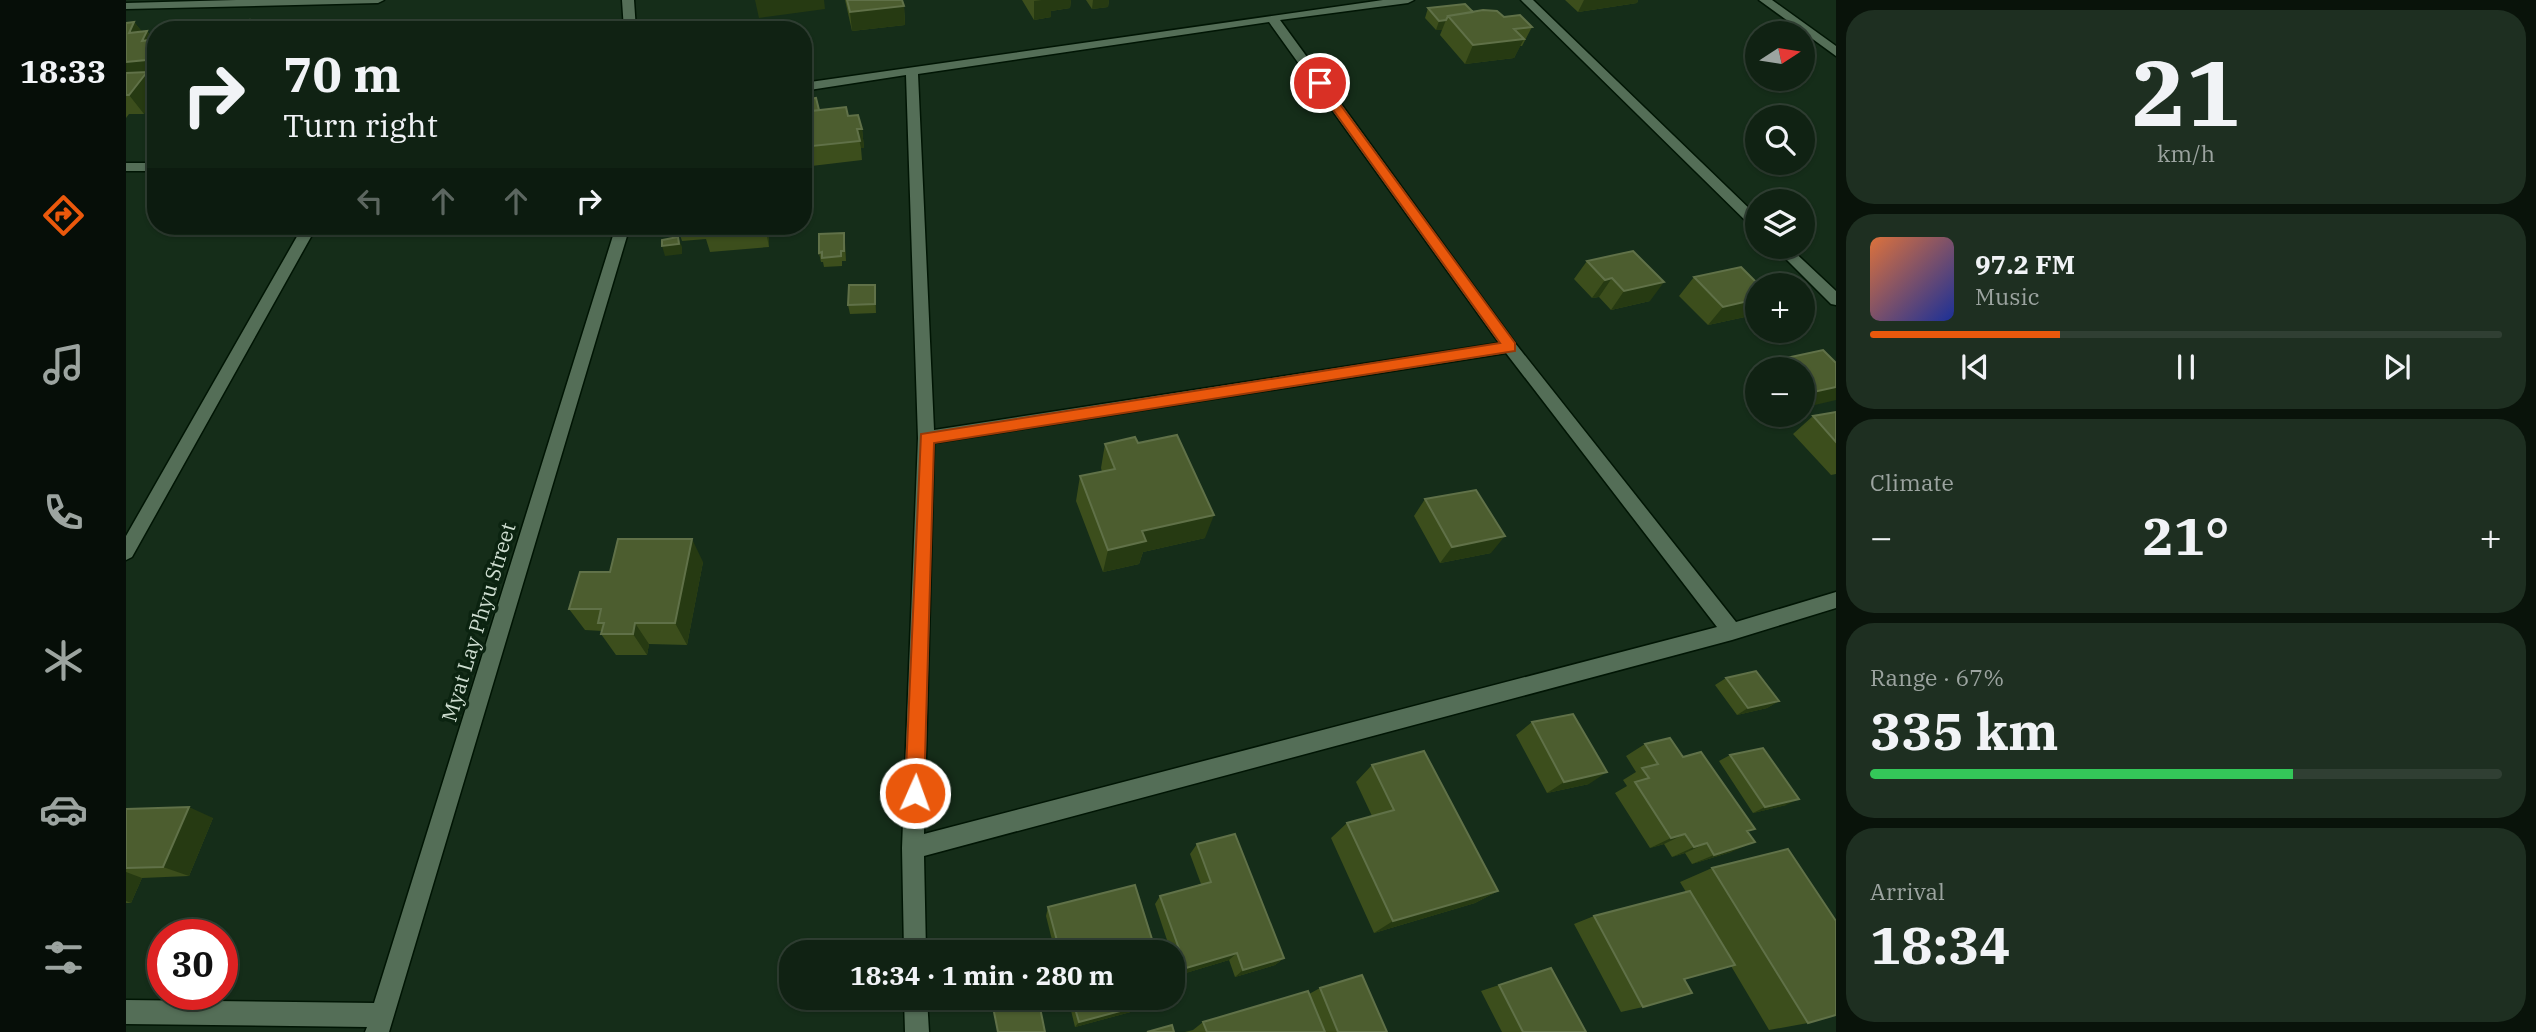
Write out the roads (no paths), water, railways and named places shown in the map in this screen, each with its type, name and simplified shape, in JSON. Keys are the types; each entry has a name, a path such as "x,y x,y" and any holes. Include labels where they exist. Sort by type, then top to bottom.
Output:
{"street":[{"path":"126,6 378,0"},
{"path":"628,0 629,21"},
{"path":"812,86 1408,0"},
{"path":"1527,0 1745,211"},
{"path":"1765,0 1836,52"},
{"path":"1272,18 1510,347 1732,632"},
{"path":"912,72 926,438 913,848 915,940"},
{"path":"126,167 147,167"},
{"path":"126,551 305,235"},
{"name":"Myat Lay Phyu Street","path":"379,1023 621,235"},
{"path":"1793,259 1836,300"},
{"path":"926,438 1510,347"},
{"path":"913,848 1732,632 1836,600"},
{"path":"916,1010 917,1032"},
{"path":"126,1012 379,1023"}]}
